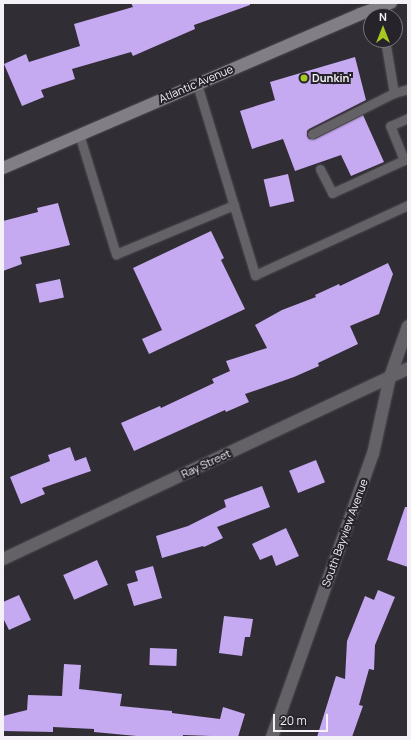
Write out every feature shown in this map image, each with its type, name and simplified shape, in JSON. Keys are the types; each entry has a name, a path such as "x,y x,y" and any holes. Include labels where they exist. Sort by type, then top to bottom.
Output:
{"main road":[{"name":"Atlantic Avenue","path":"3,168 197,84 363,17"}],"street":[{"name":"South Bayview Avenue","path":"272,737 373,454 390,377 408,326"},
{"name":"Ray Street","path":"3,559 408,368"}],"lane":[{"path":"386,48 394,93"},
{"path":"197,84 255,275 408,205"},
{"path":"312,134 394,93 408,89"},
{"path":"320,169 332,193 406,159 390,126 408,118"},
{"path":"79,134 116,254 234,205"}],"building":[{"path":"131,3 250,3 250,5 194,25 195,29 133,56 131,52 72,69 75,79 41,90 44,97 22,106 4,64 26,54 29,62 80,46 74,24 133,7"},
{"path":"355,57 366,100 309,129 307,131 307,136 309,139 315,139 363,115 384,162 351,176 341,155 295,171 283,139 252,149 240,111 275,100 270,82"},
{"path":"288,174 294,201 270,207 264,180"},
{"path":"58,203 70,245 20,257 22,264 3,271 3,221 38,212 37,208"},
{"path":"211,231 224,258 221,260 245,309 149,354 142,339 162,330 133,268"},
{"path":"388,263 393,274 379,314 350,326 358,344 318,363 319,366 294,377 245,394 249,402 226,412 225,410 134,451 121,423 160,406 161,408 214,383 212,379 230,371 226,361 267,348 255,325 282,310 316,297 315,295 339,284 340,286"},
{"path":"60,279 64,298 39,303 36,284"},
{"path":"70,447 75,461 86,457 91,471 42,488 45,494 21,504 10,477 50,461 48,455"},
{"path":"316,460 325,482 298,493 289,471"},
{"path":"262,486 270,507 217,527 223,538 204,547 203,546 162,558 156,536 188,526 226,507 224,500"},
{"path":"405,507 408,507 408,567 387,560"},
{"path":"286,528 299,556 276,566 272,555 260,560 252,544"},
{"path":"97,560 108,585 74,600 63,575"},
{"path":"153,566 162,598 134,606 127,584 138,581 135,571"},
{"path":"378,590 395,597 375,645 374,670 369,669 359,705 363,706 352,737 317,737 336,676 345,679 347,641 365,596 374,600"},
{"path":"19,595 31,620 9,630 3,618 3,602"},
{"path":"224,616 253,619 250,637 245,637 242,656 219,653"},
{"path":"150,648 177,649 176,666 149,665"},
{"path":"64,664 81,665 79,689 122,694 120,706 172,711 172,713 220,719 223,707 245,714 238,737 183,735 183,737 147,737 94,732 94,729 53,727 53,732 3,731 3,716 27,710 28,695 62,696"}],"place":[{"name":"Dunkin'","path":"304,78"}]}
